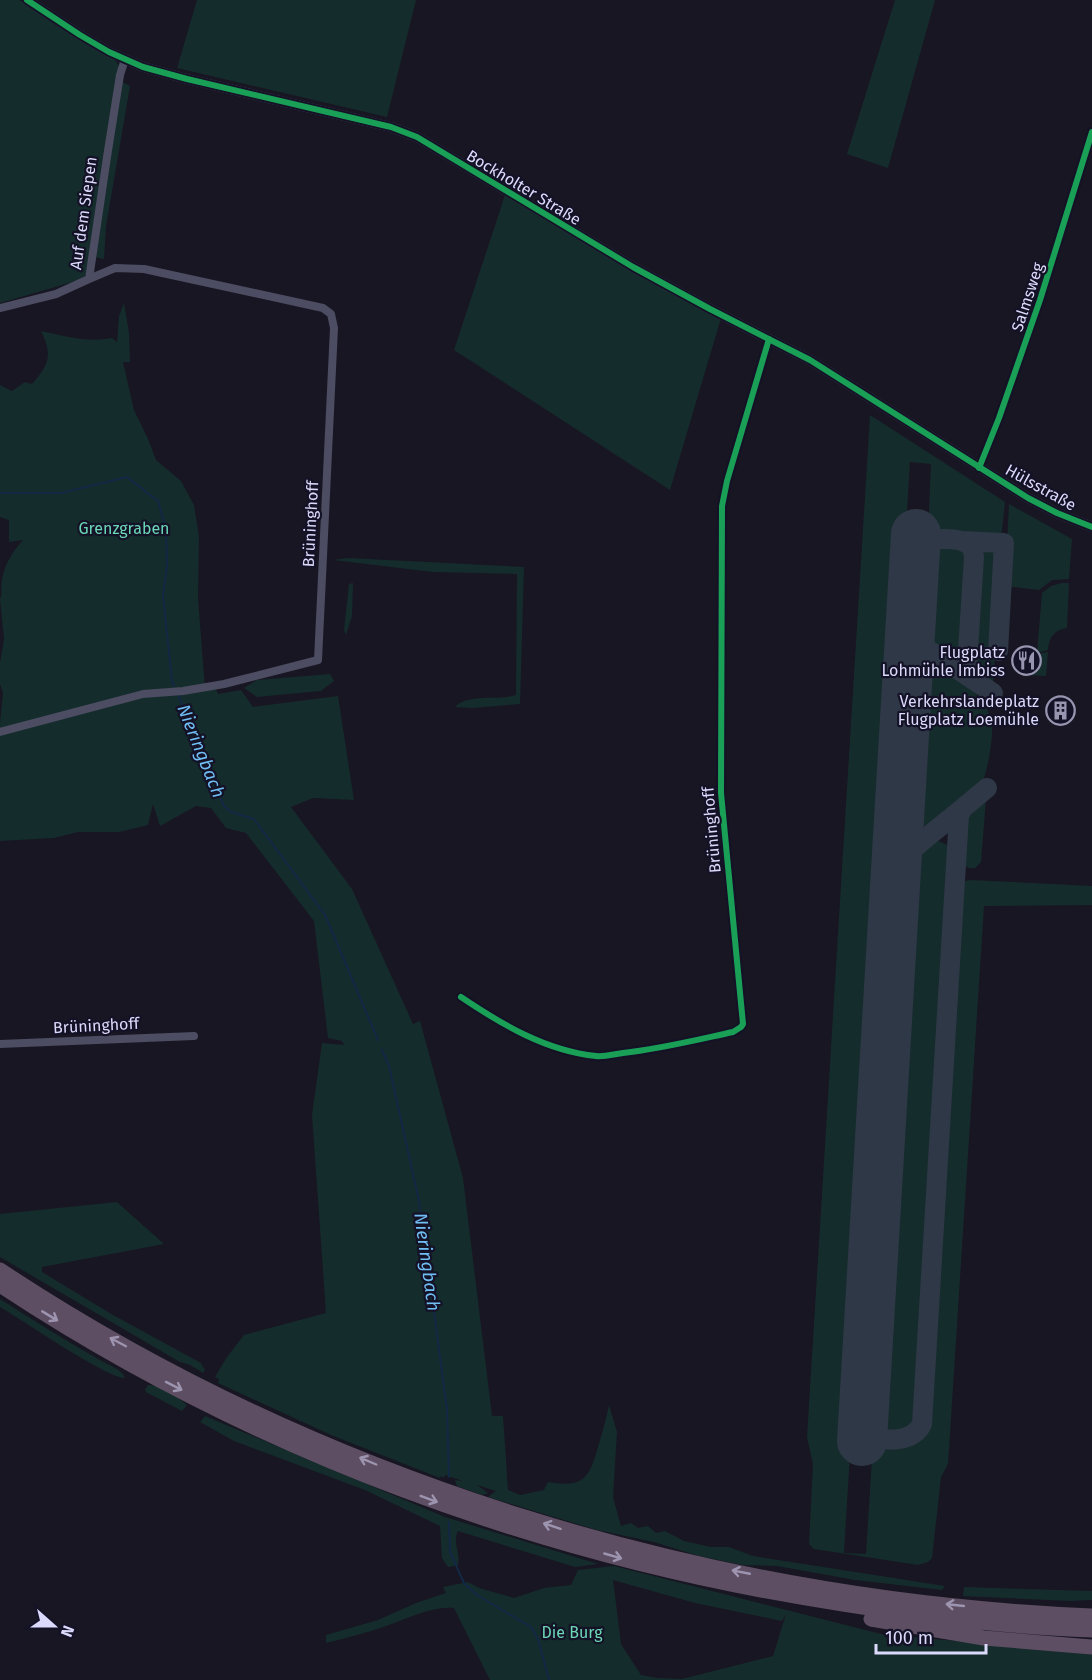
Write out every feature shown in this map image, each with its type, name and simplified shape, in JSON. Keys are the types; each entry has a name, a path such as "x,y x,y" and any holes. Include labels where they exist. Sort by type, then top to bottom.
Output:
{"highway":[{"path":"0,1270 106,1335 200,1385 307,1435 441,1490 560,1529 724,1569 799,1583 888,1597 1014,1611 1092,1616"},
{"path":"0,1285 138,1368 250,1425 393,1486 455,1509 588,1549 701,1578 802,1598 939,1618 1092,1630"},
{"path":"802,1598 839,1611 937,1631 1024,1642 1092,1647"},
{"path":"1014,1611 1054,1606 1092,1606"}],"street":[{"name":"Bockholter Straße","path":"27,0 80,35 125,59 162,73 404,131 633,267 810,360 979,468"},
{"name":"Auf dem Siepen","path":"0,308 56,294 89,279 120,75 125,59"},
{"name":"Salmsweg","path":"979,468 1040,300 1092,132"},
{"name":"Brüninghoff","path":"0,732 143,694 183,691 224,684 318,660 334,328 331,314 323,308 144,269 115,268 89,279"},
{"name":"Brüninghoff","path":"461,997 494,1019 553,1046 597,1056 667,1047 733,1032 743,1024 721,793 722,506 727,481 769,339"},
{"name":"Hülsstraße","path":"979,468 1058,513 1092,527"},
{"name":"Brüninghoff","path":"0,1044 194,1036"}],"green space":[{"path":"0,0 19,0 115,60 119,66 117,79 130,86 106,226 104,259 90,256 83,279 0,303"},
{"path":"197,0 416,0 387,117 177,68"},
{"path":"895,0 935,0 888,168 847,154"},
{"path":"505,195 721,318 670,490 454,350"},
{"name":"Grenzgraben","path":"124,303 129,333 130,362 123,362 134,410 156,460 181,481 194,505 199,537 198,599 205,688 214,686 218,694 241,690 253,707 338,696 354,800 313,798 291,807 352,889 413,1024 420,1021 463,1178 492,1416 503,1416 508,1490 520,1495 544,1490 548,1482 569,1484 583,1479 595,1458 609,1405 617,1432 613,1497 621,1526 631,1523 638,1528 648,1526 656,1533 665,1531 684,1541 711,1547 729,1547 753,1556 945,1586 942,1590 855,1580 777,1566 743,1565 597,1530 488,1497 496,1491 477,1485 488,1493 482,1495 457,1486 455,1480 463,1481 445,1475 444,1478 441,1476 440,1478 331,1435 218,1383 219,1379 215,1377 244,1335 326,1313 312,1115 322,1043 344,1045 342,1041 328,1038 314,921 246,833 226,828 211,808 196,806 160,826 153,804 148,825 119,832 78,832 54,838 0,841 0,723 3,693 0,684 0,663 4,639 0,599 1,583 12,554 23,540 9,542 9,520 0,517 0,385 12,391 25,382 32,384 38,377 45,365 48,353 41,331 85,339 112,338 117,342 119,316"},
{"path":"870,415 1005,502 1001,538 928,534 931,464 910,462 844,1553 866,1554 873,1442 905,1442 918,1435 927,1421 959,886 962,882 970,880 1092,886 1092,905 984,906 948,1464 941,1477 932,1558 918,1565 814,1549 809,1544 813,1464 807,1437"},
{"path":"1009,504 1072,539 1069,579 1052,580 1039,590 1005,586"},
{"path":"937,545 954,545 962,548 970,562 965,636 963,642 952,650 946,650 933,644 922,631 926,559 928,553"},
{"path":"983,546 998,547 1002,550 993,683 976,672 972,664 979,550"},
{"path":"348,558 524,567 520,704 473,708 455,707 468,700 516,695 517,574 433,572 333,560"},
{"path":"353,583 352,616 346,635 344,630 349,584"},
{"path":"1069,583 1067,628 1053,635 1048,650 1037,653 1042,593 1051,586"},
{"path":"1048,652 1046,676 1029,675 1030,655"},
{"path":"934,668 953,676 976,694 989,713 992,732 987,769 979,787 968,799 934,826 924,827 911,817 919,681 925,672"},
{"path":"330,674 334,681 321,691 257,697 244,688 257,680"},
{"path":"982,797 986,799 981,862 975,868 969,868 962,864 961,860 963,816 966,810"},
{"path":"937,840 949,846 952,858 919,1415 913,1428 897,1435 884,1432 878,1427 875,1414 908,863 912,855 928,843"},
{"path":"117,1202 164,1244 42,1267 42,1272 113,1315 201,1363 205,1370 203,1373 180,1362 0,1257 0,1214"},
{"path":"0,1299 118,1370 125,1378 101,1369 44,1335 0,1307"},
{"path":"148,1385 174,1394 187,1405 182,1411 146,1392"},
{"path":"205,1416 445,1517 598,1564 575,1567 458,1531 456,1540 458,1565 448,1567 442,1558 440,1526 365,1490 234,1441 200,1422"},
{"name":"Die Burg","path":"614,1566 885,1635 1092,1652 1092,1680 490,1680 454,1608 428,1611 371,1631 326,1643 326,1635 378,1620 446,1593 443,1587 468,1582 479,1588 514,1598 544,1588 571,1585 578,1570","holes":["613,1580 695,1603 782,1621 786,1614 773,1656 682,1679 641,1675 621,1644"]},
{"path":"964,1587 1092,1591 1092,1600 963,1596"}],"waterway":[{"name":"Nieringbach","path":"0,493 61,493 127,477 158,501 166,529 167,566 163,596 174,686"},
{"name":"Nieringbach","path":"179,697 224,806 231,812 254,819 325,915 378,1040"},
{"name":"Nieringbach","path":"382,1050 389,1066 419,1201 447,1409 449,1477"},
{"name":"Nieringbach","path":"449,1522 450,1552 464,1583 477,1595 531,1627 538,1639 549,1680"}],"taxiway":[{"path":"915,561 919,546 929,541 957,540 972,548 974,557 967,666 973,680"},
{"path":"961,541 1004,543 998,651"},
{"path":"911,629 918,643 993,693"},
{"path":"909,673 917,656 924,653 934,654"},
{"path":"863,1419 870,1434 891,1440 912,1434 922,1424 959,815 963,808 987,788"},
{"path":"900,822 908,839 921,840 963,808"},
{"path":"897,869 902,859 926,838"}],"runway":[{"path":"862,1441 916,534"}],"cycle path":[{"path":"27,0 109,52 143,67 391,127 417,137 633,267 810,360 1028,498 1092,527"},
{"path":"979,468 1040,300 1092,132"},
{"path":"461,997 525,1035 559,1048 596,1056 692,1041 733,1032 743,1024 721,793 722,506 727,481 769,339"}],"place":[{"name":"Flugplatz Lohmühle Imbiss","path":"1026,661"},
{"name":"Verkehrslandeplatz Flugplatz Loemühle","path":"1060,710"}]}
